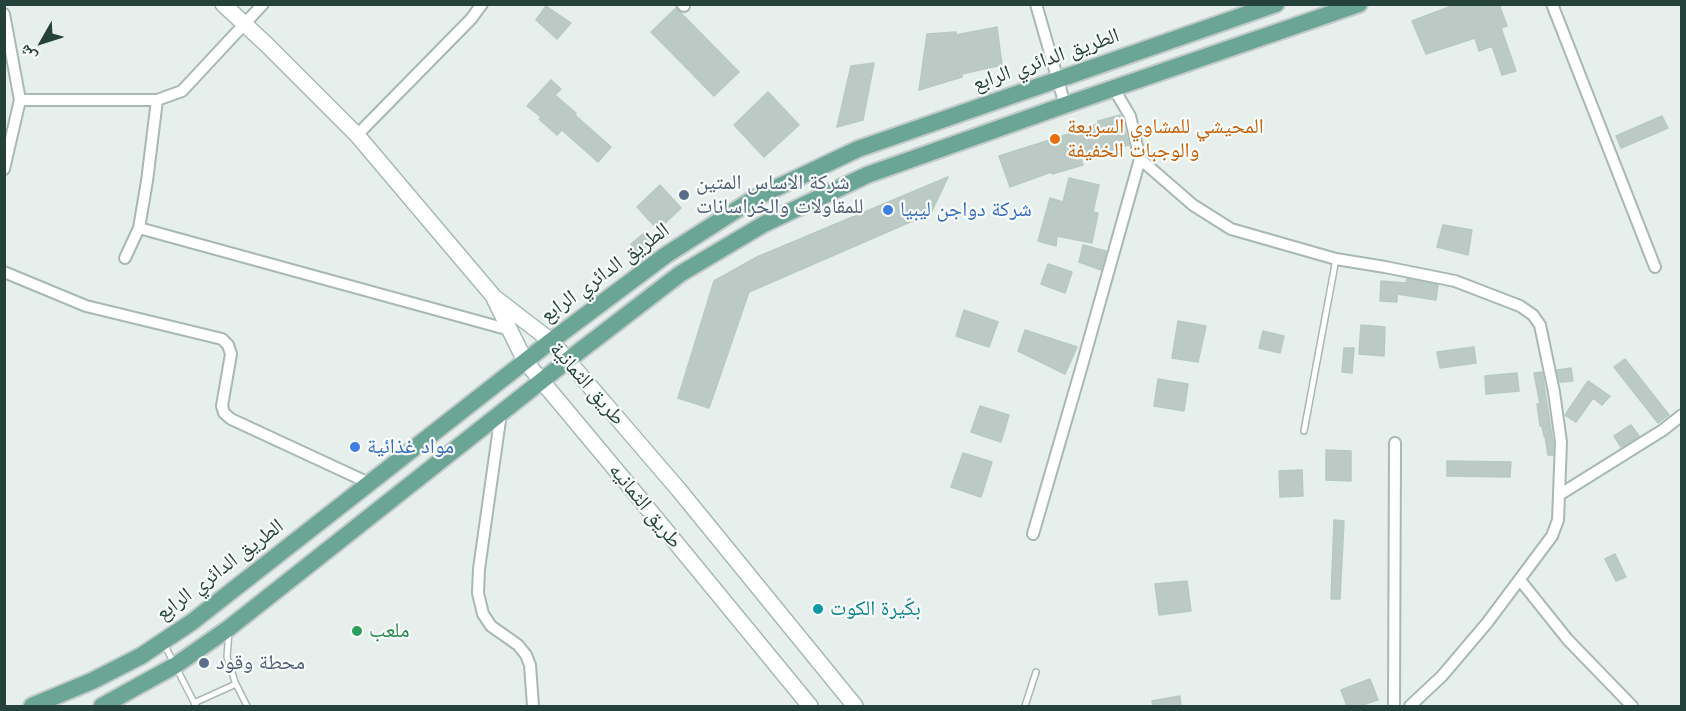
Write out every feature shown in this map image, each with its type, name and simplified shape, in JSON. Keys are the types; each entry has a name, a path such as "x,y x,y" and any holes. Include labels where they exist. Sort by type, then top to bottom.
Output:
{"main road":[{"name":"الطريق الدائري الرابع","path":"32,706 92,681 141,656 192,622 552,340 666,255 755,198 858,149 1275,4"},
{"path":"102,706 176,665 229,628 680,274 764,224 867,175 1359,4"}],"street":[{"name":"طريق الثمانية","path":"224,4 357,135 494,297 552,340 679,490 855,706"},
{"path":"20,100 157,100 182,91 263,4"},
{"path":"357,135 471,19 482,4"},
{"path":"1036,4 1065,105"},
{"path":"1552,4 1655,267"},
{"path":"4,14 20,100 4,169"},
{"path":"1033,534 1140,159 1130,116 1114,89"},
{"path":"125,258 139,228 157,100"},
{"path":"1140,159 1192,205 1231,229 1336,259 1455,281 1520,306 1533,315 1540,325 1554,392 1561,442 1558,520 1552,536 1487,623 1443,676 1410,706"},
{"path":"139,228 510,330"},
{"path":"4,272 86,306 222,339 228,345 231,354 222,406 224,413 231,419 369,483"},
{"name":"طريق الثمانيه","path":"494,297 525,362 810,706"},
{"path":"501,413 479,569 478,593 483,614 491,626 518,645 526,655 530,665 533,706"},
{"path":"1559,495 1663,430 1682,415"},
{"path":"1395,443 1395,706"},
{"path":"1520,580 1568,640 1632,706"}],"lane":[{"path":"1304,431 1336,259"},
{"path":"229,628 227,657 236,684 247,706"},
{"path":"163,642 195,705 236,684"},
{"path":"1025,706 1036,672"}],"building":[{"path":"1457,4 1499,4 1507,26 1501,28 1516,71 1502,75 1492,46 1479,51 1475,38 1426,54 1412,21"},
{"path":"546,6 571,23 557,39 536,20"},
{"path":"676,8 739,72 714,96 651,32"},
{"path":"997,27 1002,65 962,74 962,77 919,90 927,34 956,32 956,35"},
{"path":"874,63 863,120 837,127 851,66"},
{"path":"551,80 561,89 555,95 611,147 598,162 562,130 557,135 539,119 541,117 527,106"},
{"path":"768,92 799,125 764,157 734,125"},
{"path":"1120,115 1129,145 1081,159 1083,165 1052,174 1051,172 1010,187 999,156"},
{"path":"1662,116 1668,128 1621,148 1616,136"},
{"path":"948,177 931,213 749,292 709,408 678,398 714,281 757,257"},
{"path":"1069,178 1099,185 1093,212 1098,213 1092,243 1057,236 1056,246 1038,241 1050,198 1063,202"},
{"path":"660,185 681,208 658,230 637,207"},
{"path":"1443,225 1472,230 1468,255 1437,247"},
{"path":"643,234 651,243 637,253 631,244"},
{"path":"1083,245 1106,251 1101,270 1079,262"},
{"path":"1048,264 1072,272 1065,293 1041,284"},
{"path":"1407,279 1438,285 1436,300 1397,294 1397,302 1380,301 1381,281 1406,283"},
{"path":"964,310 998,322 989,347 956,336"},
{"path":"1178,321 1206,326 1198,362 1172,358"},
{"path":"1361,325 1385,327 1384,356 1359,354"},
{"path":"1025,330 1077,347 1065,374 1018,351"},
{"path":"1263,331 1284,336 1280,353 1259,348"},
{"path":"1474,347 1476,363 1440,368 1437,352"},
{"path":"1344,348 1354,348 1352,373 1342,372"},
{"path":"1625,359 1669,415 1658,423 1614,367"},
{"path":"1571,368 1573,381 1560,382 1557,370"},
{"path":"1542,372 1553,455 1548,455 1537,404 1540,404 1534,373"},
{"path":"1517,373 1519,391 1486,394 1485,376"},
{"path":"1158,379 1188,384 1184,411 1154,406"},
{"path":"1588,381 1610,396 1602,405 1593,398 1576,422 1565,415"},
{"path":"980,406 1009,415 1001,442 971,432"},
{"path":"1631,425 1639,436 1621,447 1614,436"},
{"path":"1326,450 1351,451 1351,481 1326,480"},
{"path":"963,453 992,462 981,497 951,487"},
{"path":"1447,461 1511,462 1510,477 1447,476"},
{"path":"1302,470 1303,496 1280,497 1279,471"},
{"path":"1334,520 1344,521 1340,599 1331,599"},
{"path":"1615,554 1626,577 1616,581 1605,559"},
{"path":"1187,581 1191,611 1159,615 1155,584"},
{"path":"1370,679 1378,700 1359,706 1347,706 1341,690"},
{"path":"1180,696 1181,706 1153,706 1152,701"}],"place":[{"name":"المحيشي للمشاوي السريعة والوجبات الخفيفة","path":"1055,139"},
{"name":"شركة الاساس المتين للمقاولات والخراسانات","path":"684,195"},
{"name":"شركة دواجن ليبيا","path":"888,210"},
{"name":"مواد غذائية","path":"355,447"},
{"name":"بكّيرة الكوت","path":"818,609"},
{"name":"ملعب","path":"357,631"},
{"name":"محطة وقود","path":"204,663"}]}
